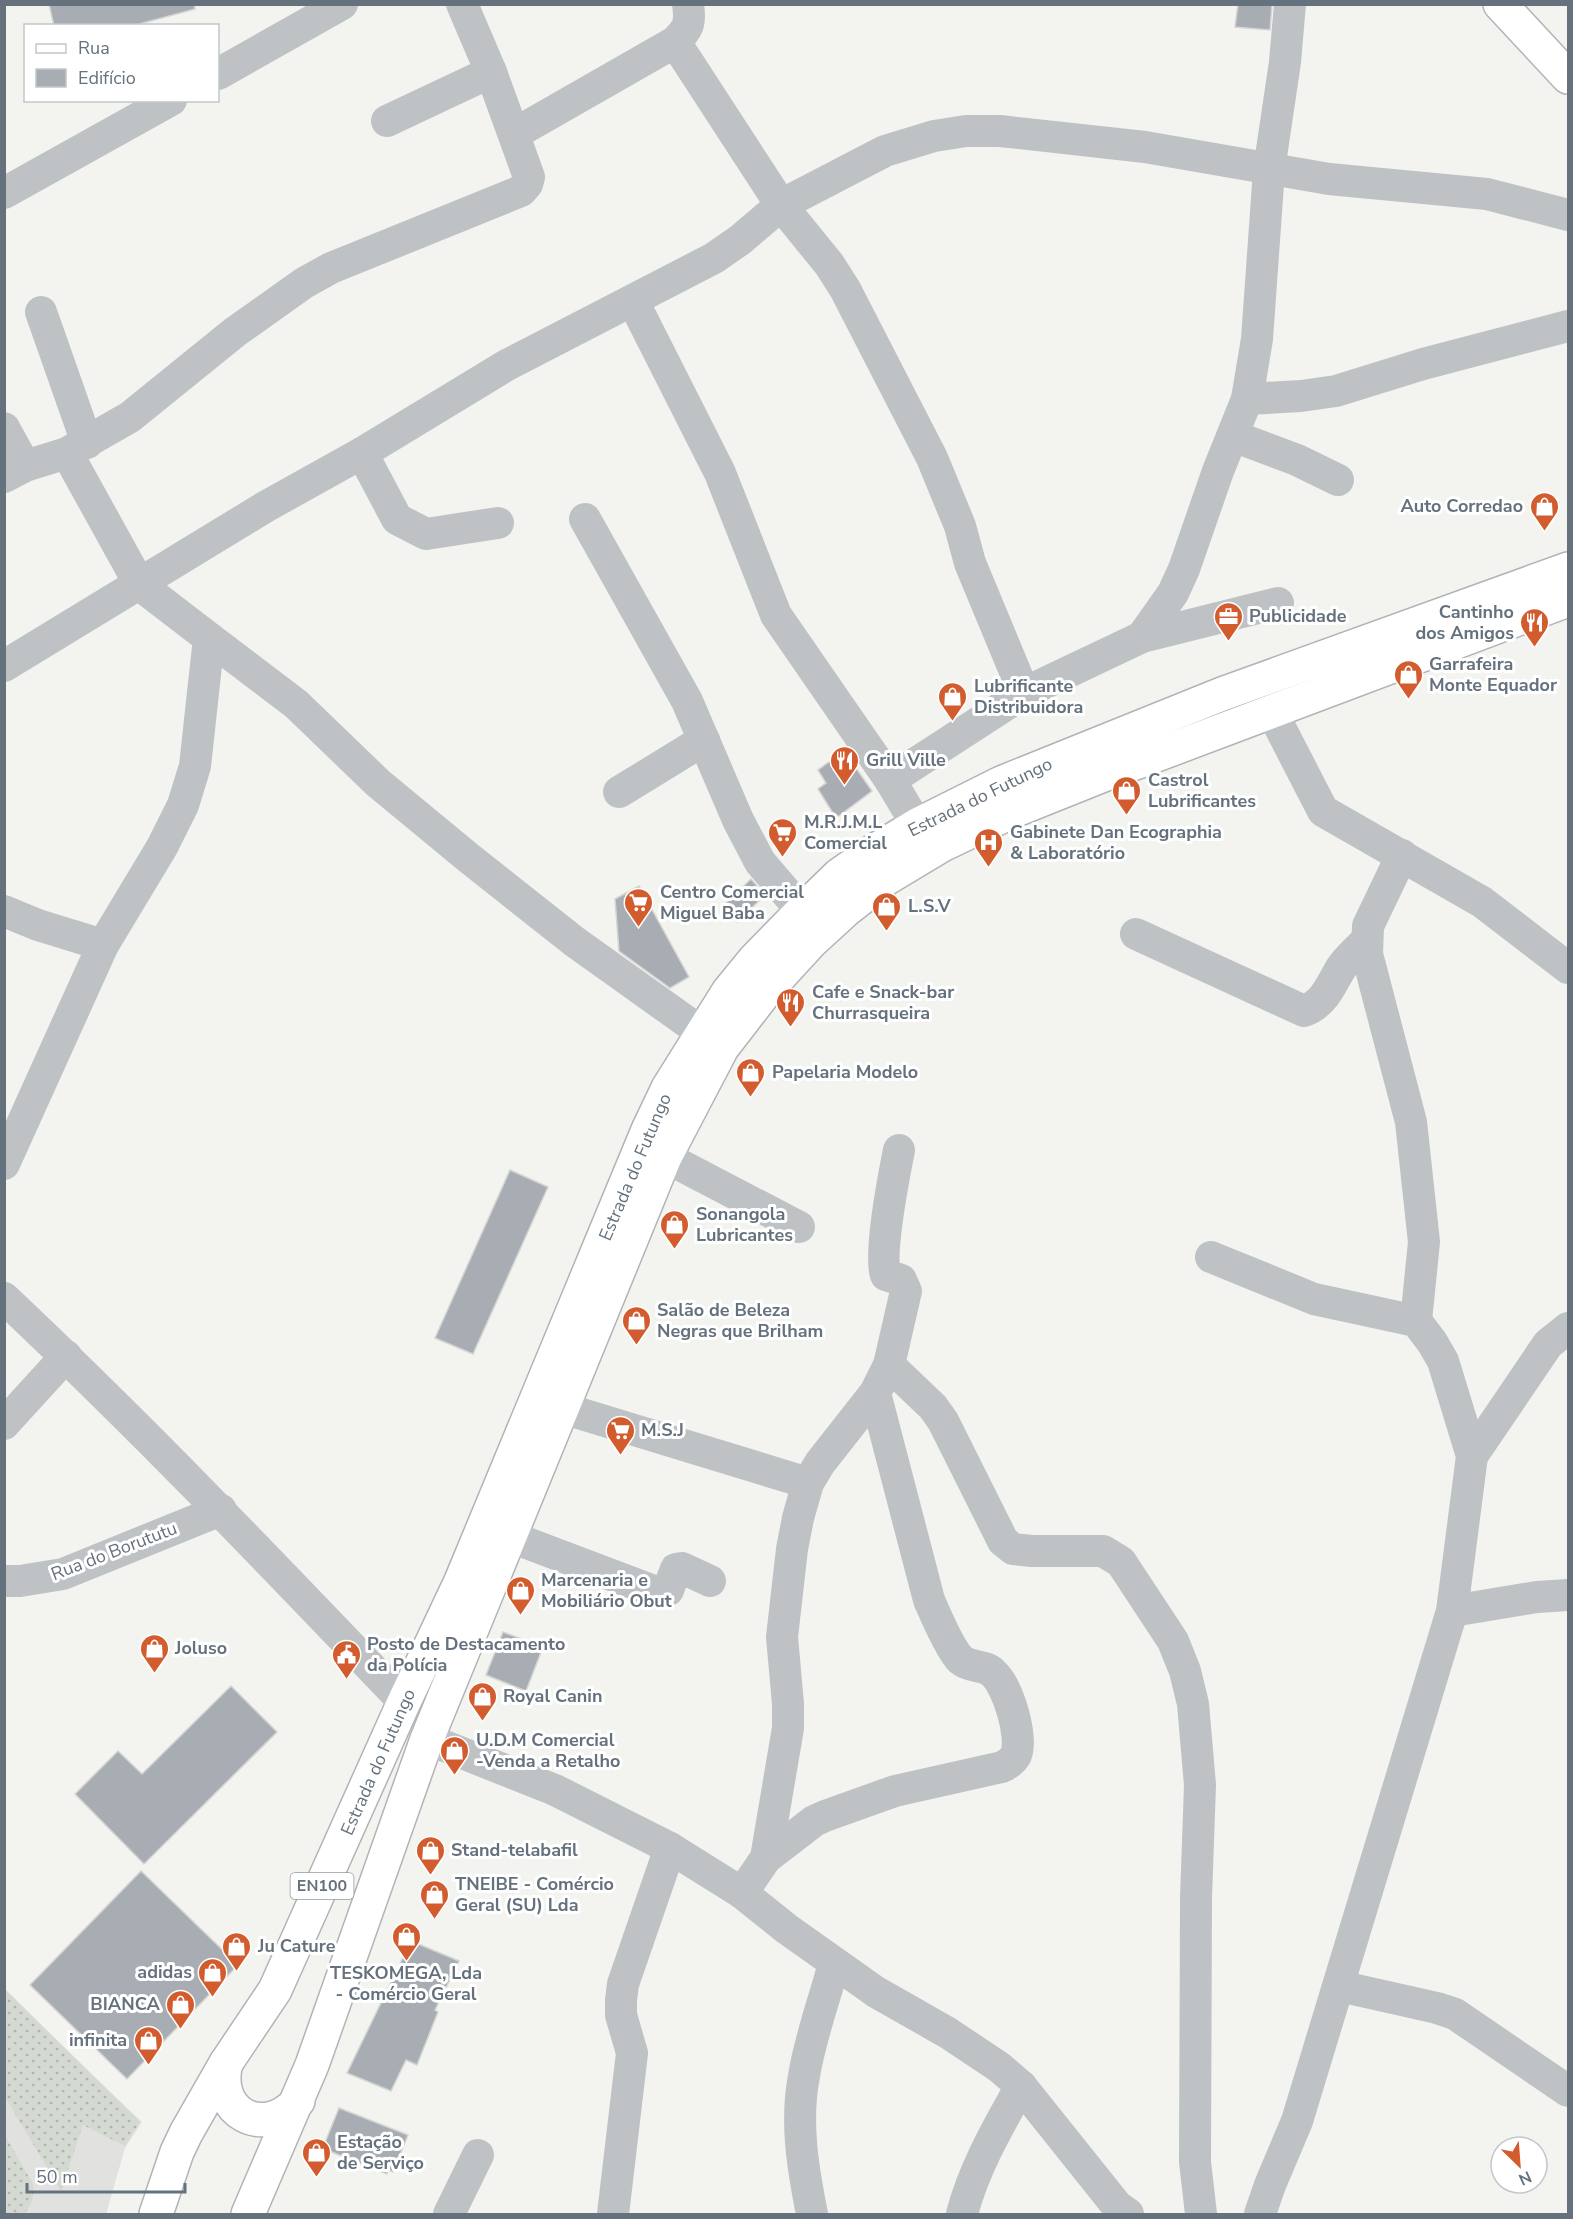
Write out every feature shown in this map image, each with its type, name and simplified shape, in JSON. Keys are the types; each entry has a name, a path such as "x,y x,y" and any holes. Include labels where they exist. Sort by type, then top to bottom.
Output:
{"main road":[{"path":"1500,4 1569,77"},
{"name":"Estrada do Futungo","path":"156,2214 177,2152 205,2097 275,1990 461,1581 648,1130 668,1088 701,1032 734,984 755,959 839,875 917,825 1001,783 1222,694 1569,569"},
{"name":"Estrada do Futungo","path":"298,2101 427,1739 665,1157 722,1048 766,991 811,942 846,910 887,878 942,845 1011,812 1569,600"},
{"path":"226,2063 222,2076 223,2089 229,2101 238,2111 250,2118 263,2120 277,2118 289,2112 298,2101"},
{"name":"EN100","path":"248,2214 298,2101"}],"street":[{"path":"219,73 342,4"},
{"path":"4,428 15,471 77,448 130,417 235,332 304,283 331,268 521,191 529,177 491,72 462,4"},
{"path":"514,134 675,42 687,30 690,16 688,4"},
{"path":"1142,637 1173,592 1184,568 1218,471 1247,399 1257,339 1269,170 1285,62 1290,4"},
{"path":"675,42 781,205 829,264 845,289 932,458 960,526 970,563 1024,693"},
{"path":"387,121 491,72"},
{"path":"4,193 167,102"},
{"path":"4,666 265,507 363,453 507,365 714,258 740,240 781,205 885,151 934,136 966,131 1000,131 1145,147 1329,179 1487,194 1569,215"},
{"path":"633,301 720,473 776,615 890,780 917,825"},
{"path":"40,312 77,448 140,585 296,704 378,783 574,942 701,1032"},
{"path":"1247,399 1301,396 1336,391 1423,364 1569,326"},
{"path":"1233,436 1297,460 1338,480"},
{"path":"363,453 397,519 426,534 498,523"},
{"path":"585,519 687,701 738,820 760,862 802,911"},
{"path":"890,780 1024,693 1142,637 1278,603"},
{"path":"4,1164 103,945 162,847 183,805 195,766 209,638"},
{"path":"1272,712 1323,811 1482,902 1567,964"},
{"path":"619,792 704,740"},
{"path":"1402,855 1368,926 1367,954 1411,1122 1424,1242 1416,1321"},
{"path":"4,911 38,926 103,945"},
{"path":"1136,934 1304,1011 1322,1001 1344,963 1367,940"},
{"path":"766,1858 788,1728 782,1637 792,1549 798,1518 808,1484 827,1454 875,1393 889,1365 906,1291 901,1280 886,1275 883,1266 889,1208 899,1150"},
{"path":"665,1157 799,1227"},
{"path":"1211,1257 1314,1299 1416,1321 1443,1361 1472,1456 1452,1611 1297,2121 1260,2214"},
{"path":"4,1298 66,1356 221,1510 404,1702"},
{"path":"1472,1456 1548,1344 1569,1328"},
{"path":"4,1424 66,1356"},
{"path":"889,1365 933,1407 943,1421 1003,1541 1013,1549 1032,1551 1103,1551 1121,1562 1173,1641 1185,1671 1193,1704 1200,1785 1196,1898 1195,2162 1201,2214"},
{"path":"742,1893 766,1858 814,1821 895,1791 1002,1767 1016,1756 1013,1706 1007,1694 992,1672 969,1665 960,1658 936,1618 929,1600 875,1393"},
{"path":"562,1408 808,1484"},
{"name":"Rua do Borututu","path":"4,1581 20,1581 63,1574 221,1510"},
{"path":"511,1537 659,1593 668,1590 676,1569 682,1568 711,1581"},
{"path":"1452,1611 1537,1597 1569,1595"},
{"path":"427,1739 555,1790 670,1848 742,1893 834,1964 876,1992 948,2033 999,2067 1022,2086 1116,2206 1128,2214"},
{"path":"613,2214 632,2053 621,2015 623,1984 670,1848"},
{"path":"812,2214 804,2172 800,2128 803,2077 834,1964"},
{"path":"1339,1986 1455,2014 1569,2091"},
{"path":"962,2214 978,2167 993,2135 1022,2086"},
{"path":"449,2214 478,2155"}],"shaded area":[{"path":"5,1989 140,2122 125,2146 83,2125 61,2191 5,2097"},
{"path":"4,1990 142,2122 125,2148 106,2214 5,2214"},
{"path":"5,2135 33,2184 32,2200 24,2214 5,2214"}],"building":[{"path":"49,4 194,4 195,9 139,24 54,24"},
{"path":"1238,4 1272,4 1270,30 1235,27"},
{"name":"Grill Ville","path":"844,751 872,791 836,818 818,789 826,783 818,770"},
{"path":"751,879 765,895 737,922 722,907"},
{"name":"Centro Comercial Miguel Baba","path":"639,886 689,977 670,988 619,951 615,899"},
{"path":"510,1170 548,1187 473,1354 435,1338"},
{"path":"503,1632 543,1647 526,1691 486,1675"},
{"path":"231,1686 277,1732 144,1864 75,1794 118,1751 142,1774"},
{"path":"141,1871 238,1965 127,2079 30,1985"},
{"path":"411,1941 459,1961 435,2010 438,2012 417,2065 406,2060 391,2091 347,2073"},
{"path":"339,2108 408,2135 393,2172 388,2170 387,2174 329,2151 329,2147 324,2145"}],"place":[{"name":"Auto Corredao","path":"1544,532"},
{"name":"Publicidade","path":"1228,642"},
{"name":"Cantinho dos Amigos","path":"1535,648"},
{"name":"Garrafeira Monte Equador","path":"1408,700"},
{"name":"Lubrificante Distribuidora","path":"953,722"},
{"name":"Grill Ville","path":"845,786"},
{"name":"Castrol Lubrificantes","path":"1127,816"},
{"name":"M.R.J.M.L Comercial","path":"783,858"},
{"name":"Gabinete Dan Ecographia & Laboratório","path":"989,868"},
{"name":"Centro Comercial Miguel Baba","path":"639,928"},
{"name":"L.S.V","path":"887,932"},
{"name":"Cafe e Snack-bar Churrasqueira","path":"791,1028"},
{"name":"Papelaria Modelo","path":"751,1098"},
{"name":"Sonangola Lubricantes","path":"675,1250"},
{"name":"Salão de Beleza Negras que Brilham","path":"636,1346"},
{"name":"M.S.J","path":"620,1456"},
{"name":"Marcenaria e Mobiliário Obut","path":"520,1616"},
{"name":"Joluso","path":"154,1674"},
{"name":"Posto de Destacamento da Polícia","path":"346,1680"},
{"name":"Royal Canin","path":"482,1722"},
{"name":"U.D.M Comercial -Venda a Retalho","path":"455,1776"},
{"name":"Stand-telabafil","path":"430,1876"},
{"name":"TNEIBE - Comércio Geral (SU) Lda","path":"434,1920"},
{"name":"TESKOMEGA, Lda - Comércio Geral","path":"406,1962"},
{"name":"Ju Cature","path":"237,1972"},
{"name":"adidas","path":"213,1998"},
{"name":"BIANCA","path":"181,2030"},
{"name":"infinita","path":"148,2066"},
{"name":"Estação de Serviço","path":"316,2178"}]}
